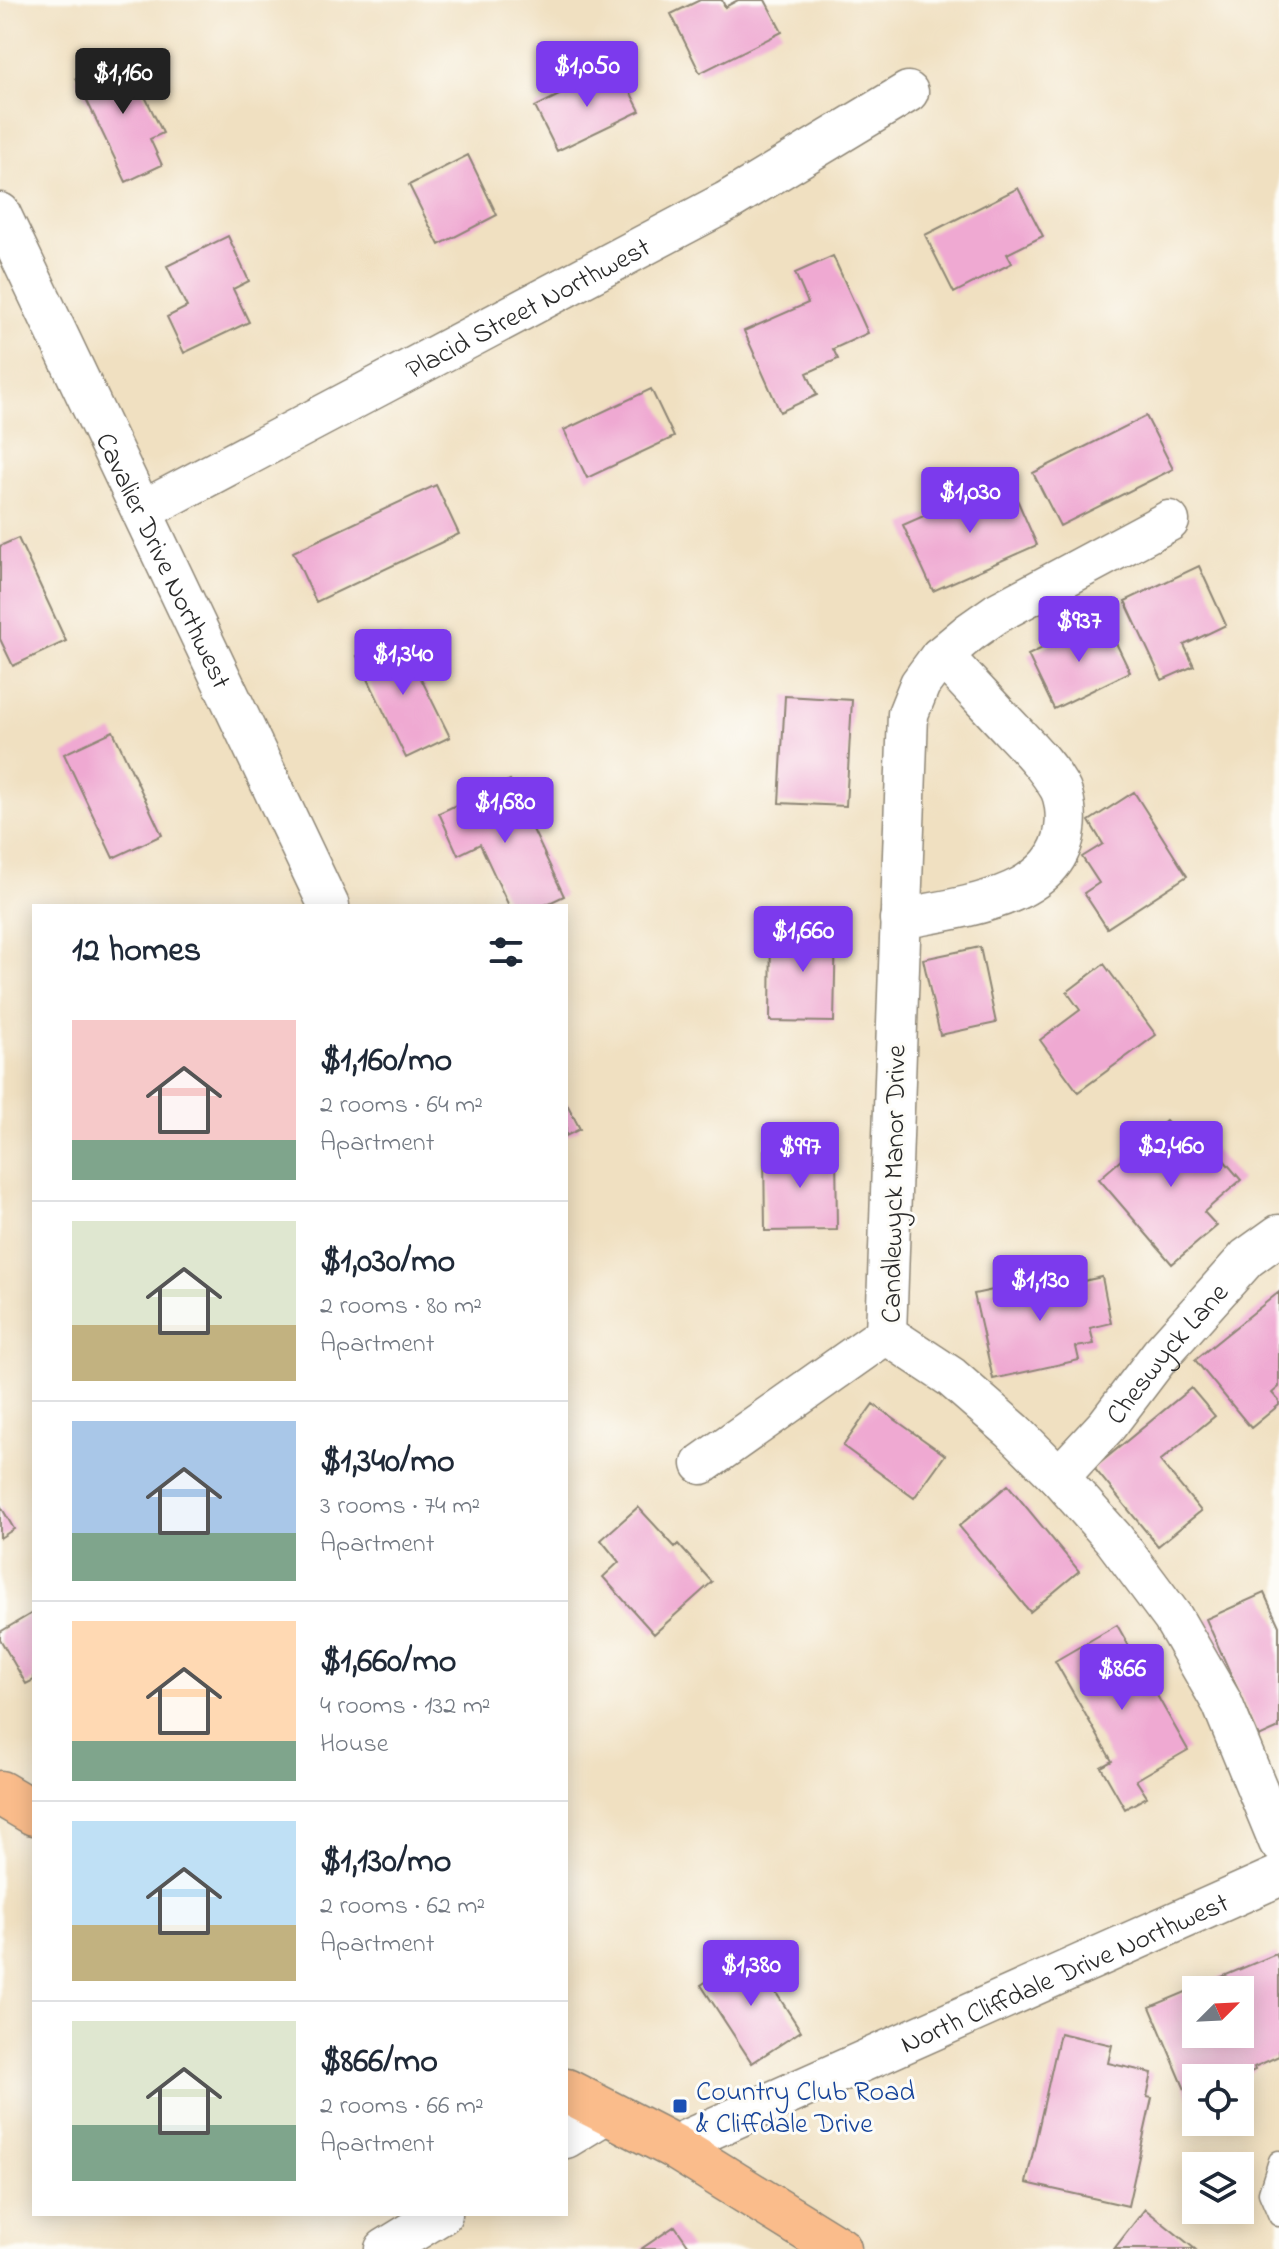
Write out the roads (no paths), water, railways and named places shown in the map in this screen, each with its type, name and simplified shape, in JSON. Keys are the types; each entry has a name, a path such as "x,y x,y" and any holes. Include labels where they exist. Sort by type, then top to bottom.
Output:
{"main road":[{"path":"568,2092 673,2146 839,2249"}],"street":[{"name":"Placid Street Northwest","path":"142,511 726,202 908,92"},
{"name":"Cavalier Drive Northwest","path":"0,213 328,904"},
{"name":"Candlewyck Manor Drive","path":"1169,521 997,613 970,632 940,657 920,684 908,714 886,1334 951,1377 1013,1431 1114,1539 1173,1618 1222,1703 1279,1842"},
{"path":"900,919 992,901 1021,887 1036,878 1058,855 1064,839 1066,823 1061,790 1049,772 953,667 940,657"},
{"name":"Cheswyck Lane","path":"1059,1477 1107,1425 1161,1354 1247,1258 1279,1235"},
{"path":"702,1464 886,1334"},
{"name":"North Cliffdale Drive Northwest","path":"673,2146 1279,1876"},
{"path":"568,2137 607,2113"},
{"path":"385,2249 439,2216"}],"lane":[{"path":"1279,2161 1269,2193 1279,2216"}],"place":[{"name":"Country Club Road & Cliffdale Drive","path":"680,2106"}]}
